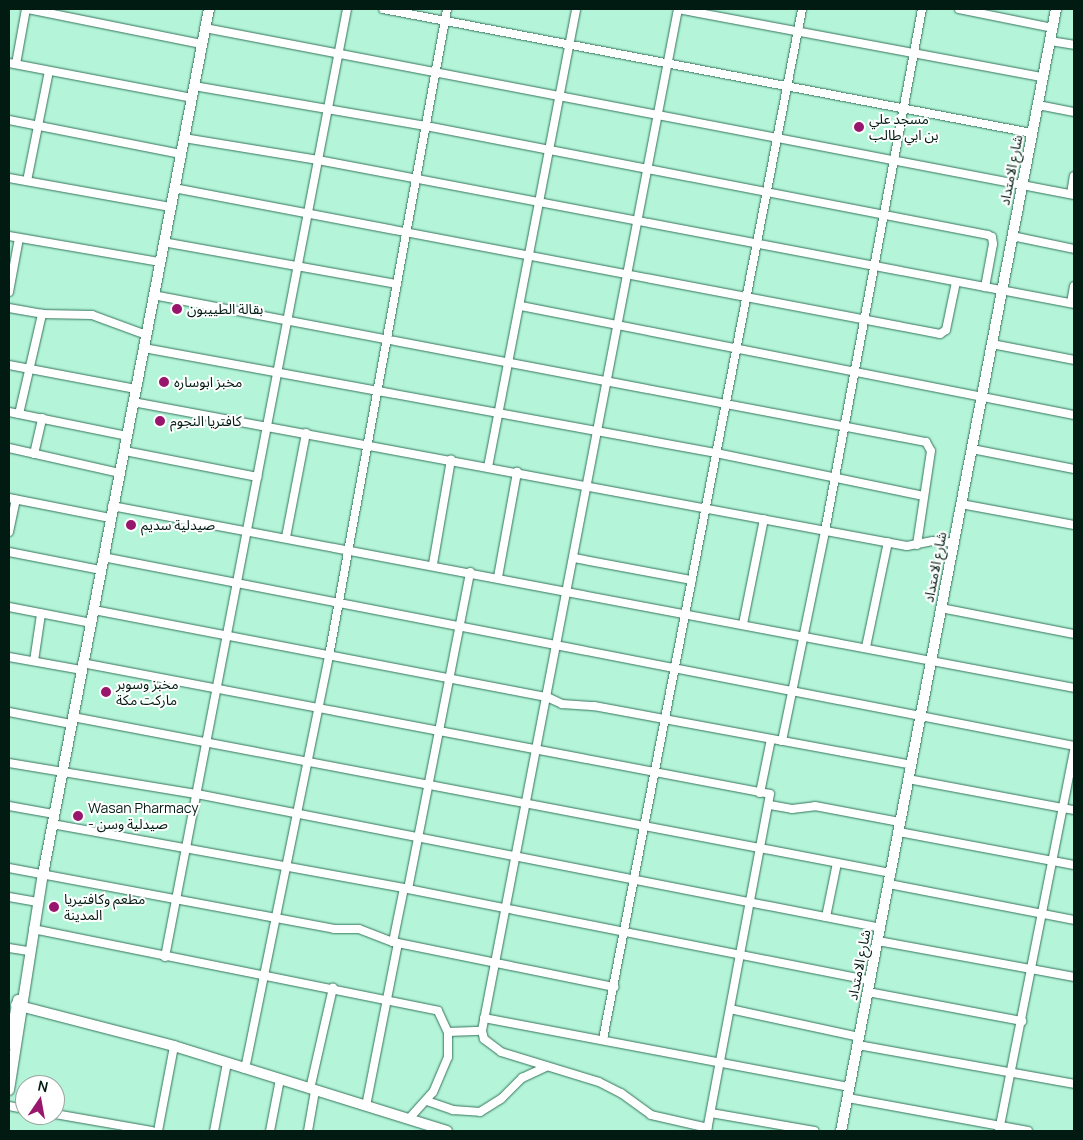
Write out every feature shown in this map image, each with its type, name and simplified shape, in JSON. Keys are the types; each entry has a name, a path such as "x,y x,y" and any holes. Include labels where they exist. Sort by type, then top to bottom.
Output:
{"street":[{"path":"192,98 12,63 27,9 202,44"},
{"path":"9,1044 16,1005 23,990 112,506 120,473 209,9"},
{"path":"165,957 228,637 347,9"},
{"path":"384,9 1032,133"},
{"path":"245,1069 278,919 309,762 447,9"},
{"path":"488,467 531,256 576,9"},
{"path":"9,657 82,667 318,708 440,732 537,750 656,773 760,792 772,796 708,1130 651,1115 621,1093 599,1082 502,1052 484,1040 482,1031 497,963 507,908 517,858 537,750 557,644 568,590 597,432 678,9 1043,78"},
{"path":"603,1039 646,826 766,189 802,9"},
{"path":"782,741 825,530 922,9"},
{"path":"959,9 1052,28"},
{"name":"شارع الامتداد","path":"841,1131 1056,9"},
{"path":"205,28 1072,195 1074,176"},
{"path":"1050,41 1074,46"},
{"path":"27,181 49,71"},
{"path":"194,86 329,108 550,152 766,189 992,237 993,244 985,287"},
{"path":"1038,104 1074,112"},
{"path":"9,120 180,154"},
{"path":"184,138 318,160 638,223 1073,303 1074,286"},
{"path":"9,178 170,207"},
{"path":"174,188 944,333 956,282"},
{"path":"9,236 159,262"},
{"path":"1012,236 1074,249"},
{"path":"9,292 19,238"},
{"path":"163,242 397,284"},
{"path":"153,294 510,360 844,425 930,444 916,545"},
{"path":"521,306 854,369 1074,415"},
{"path":"9,308 42,314 92,315 146,334"},
{"path":"19,414 42,314"},
{"path":"992,344 1074,360"},
{"path":"144,348 377,390 498,416 716,453 924,496"},
{"path":"9,365 136,389"},
{"path":"133,402 268,425 888,542 916,545 933,541 954,543"},
{"path":"9,412 127,436"},
{"path":"34,454 42,418"},
{"path":"286,537 306,433"},
{"path":"9,448 120,473"},
{"path":"972,450 1074,469"},
{"path":"124,451 257,477"},
{"path":"433,564 451,460"},
{"path":"498,577 516,472"},
{"path":"9,532 12,499 110,518"},
{"path":"961,504 1074,525"},
{"path":"112,506 349,548 1074,688"},
{"path":"743,624 764,519"},
{"path":"866,647 888,542"},
{"path":"9,552 101,570"},
{"path":"103,557 1074,746"},
{"path":"574,558 692,580"},
{"path":"366,1106 406,888 440,732 470,572"},
{"path":"9,607 91,623"},
{"path":"941,608 1074,634"},
{"path":"94,610 450,678 547,698 562,704 594,706 911,765"},
{"path":"34,661 41,614"},
{"path":"9,712 207,743 761,848 837,863 890,879 1074,920"},
{"path":"760,792 771,739"},
{"path":"1000,1129 1061,808 1074,751"},
{"path":"9,764 197,794 881,928"},
{"path":"908,778 1074,810"},
{"path":"770,805 792,810 815,806 899,827 1074,865"},
{"path":"9,806 53,819 185,848 406,888 871,981"},
{"path":"826,917 837,863"},
{"path":"9,868 334,929 358,929 396,943 614,987"},
{"path":"9,896 38,902"},
{"path":"33,928 165,957 266,974 438,1010 448,1032 448,1057 428,1101 409,1119"},
{"path":"878,941 1074,977"},
{"path":"9,948 29,952"},
{"path":"308,1131 313,1090 333,988"},
{"path":"868,992 1022,1020"},
{"path":"16,1005 174,1046 409,1119 431,1129 447,1131"},
{"path":"9,1090 16,1005"},
{"path":"730,1009 859,1041 1011,1073 1074,1084"},
{"path":"484,1018 721,1060 850,1087"},
{"path":"448,1032 482,1031"},
{"path":"158,1131 174,1046"},
{"path":"214,1131 226,1063"},
{"path":"428,1101 453,1110 480,1112 501,1099 522,1078 546,1067"},
{"path":"270,1131 280,1079"},
{"path":"848,1098 1000,1129 1028,1131"},
{"path":"711,1113 814,1131"},
{"path":"65,1116 152,1131"}],"place":[{"name":"مسجد علي بن ابي طالب","path":"859,127"},
{"name":"بقالة الطييبون","path":"177,309"},
{"name":"مخبز ابوساره","path":"164,382"},
{"name":"كافتريا النجوم","path":"160,421"},
{"name":"صيدلية سديم","path":"131,525"},
{"name":"مخبز وسوبر ماركت مكة","path":"106,692"},
{"name":"Wasan Pharmacy - صيدلية وسن","path":"78,816"},
{"name":"مطعم وكافتيريا المدينة","path":"54,907"}]}
